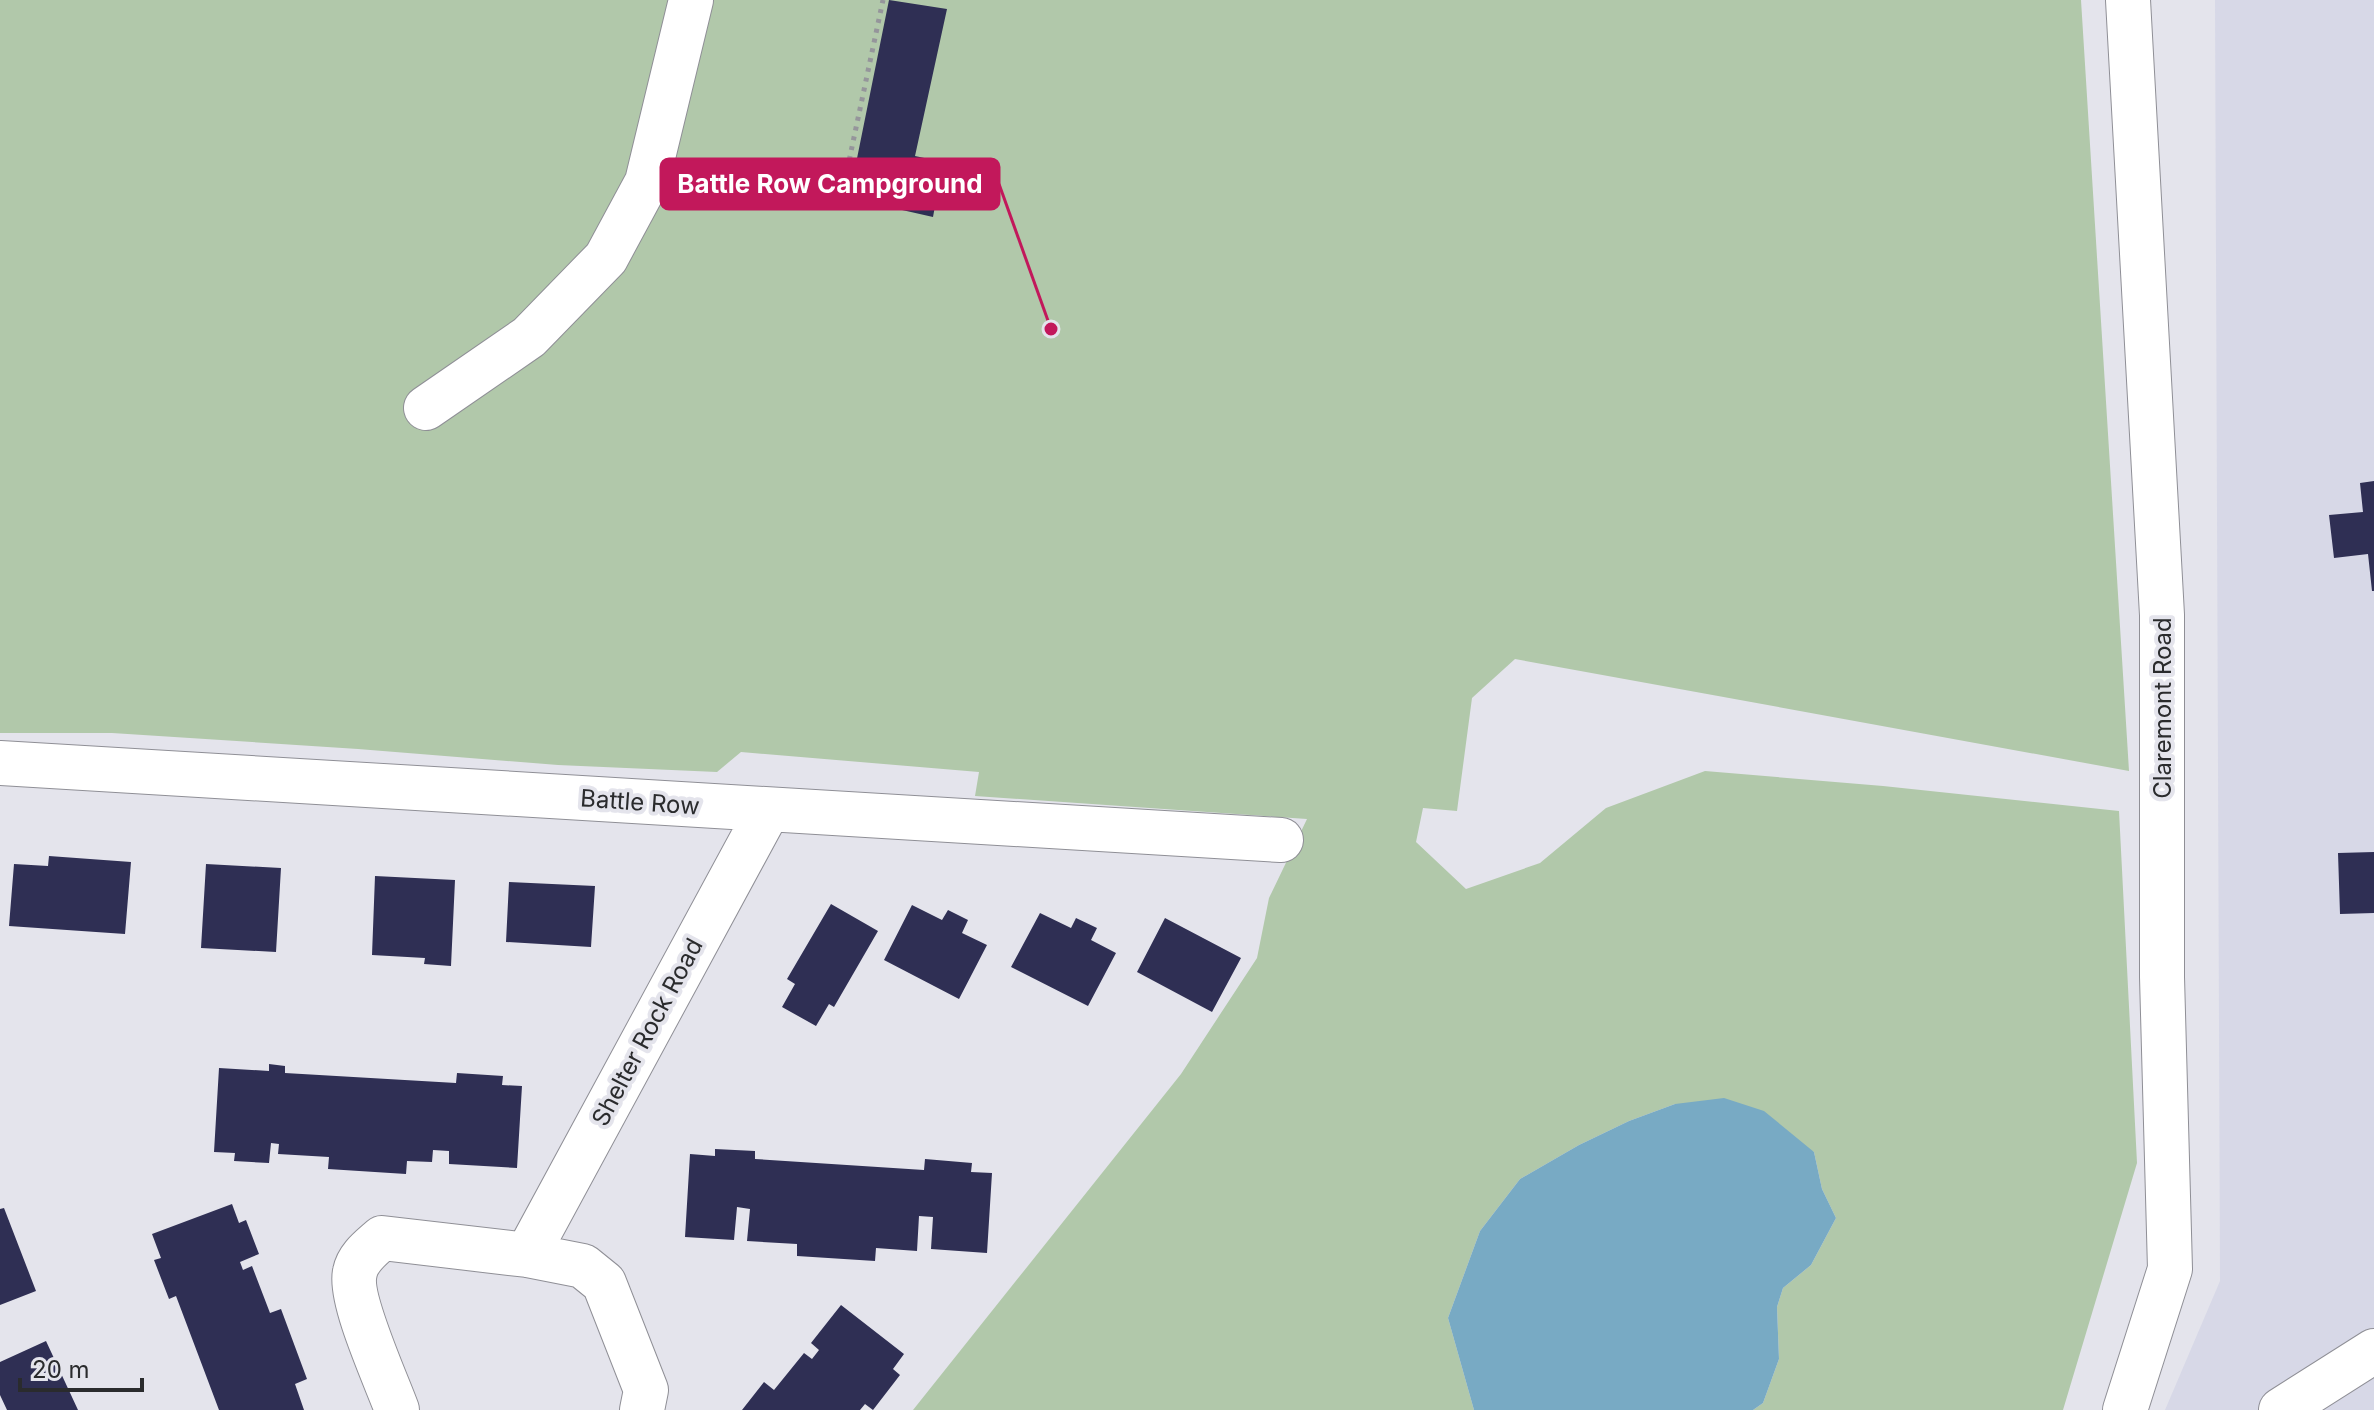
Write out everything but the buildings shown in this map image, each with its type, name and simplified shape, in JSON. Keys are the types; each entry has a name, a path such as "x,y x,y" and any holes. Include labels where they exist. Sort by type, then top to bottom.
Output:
{"street":[{"path":"426,408 529,337 606,258 647,182 691,0"},
{"name":"Claremont Road","path":"2125,1410 2170,1269 2162,977 2162,615 2128,0"},
{"name":"Battle Row","path":"0,763 1281,840"},
{"name":"Shelter Rock Road","path":"527,1255 768,810"},
{"path":"397,1410 361,1316 354,1274 363,1255 382,1238 527,1255 583,1266 604,1283 646,1390 642,1410"},
{"path":"2281,1410 2374,1351"}],"path":[{"path":"841,199 883,0"}],"shaded area":[{"path":"2215,0 2374,0 2374,1410 2165,1410 2220,1281"}],"green space":[{"path":"0,0 2081,0 2129,771 1515,659 1472,698 1457,811 1423,808 1416,842 1466,889 1540,863 1606,808 1705,771 2119,811 2137,1163 2063,1410 1753,1410 1763,1403 1779,1359 1777,1307 1783,1288 1811,1265 1836,1218 1822,1189 1814,1152 1675,1104 1629,1121 1579,1145 1520,1179 1480,1231 1448,1318 1474,1410 913,1410 1181,1074 1257,958 1269,898 1307,819 975,796 979,772 741,752 717,772 558,765 112,733 0,733"}],"water":[{"path":"1724,1098 1764,1111 1814,1152 1822,1189 1836,1218 1811,1265 1783,1288 1777,1307 1779,1359 1763,1403 1753,1410 1474,1410 1448,1318 1480,1231 1520,1179 1629,1121 1675,1104"}],"place":[{"name":"Battle Row Campground","path":"1051,329"}]}
